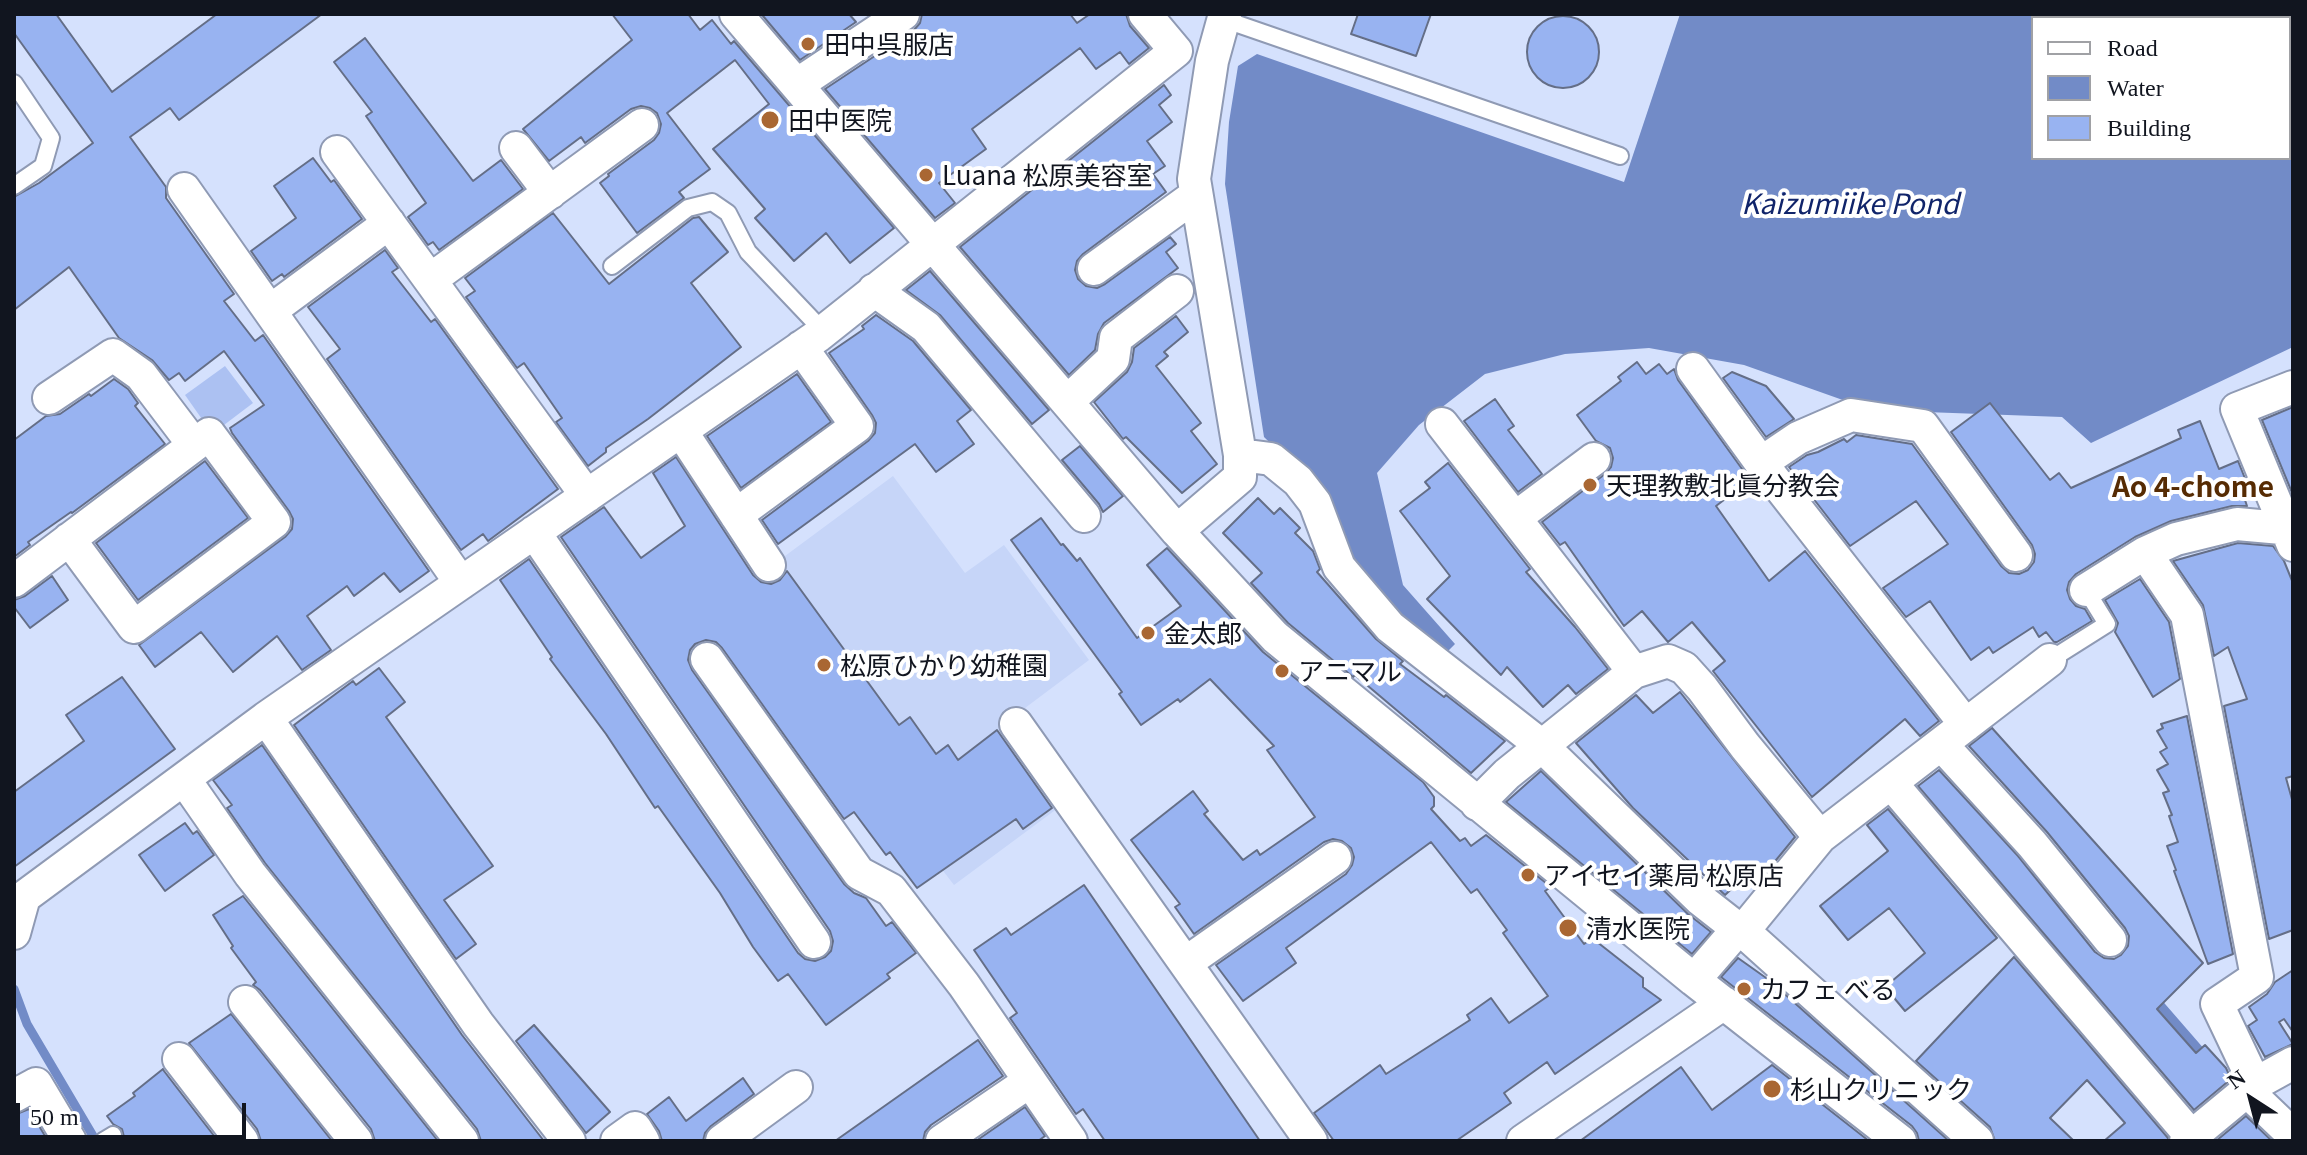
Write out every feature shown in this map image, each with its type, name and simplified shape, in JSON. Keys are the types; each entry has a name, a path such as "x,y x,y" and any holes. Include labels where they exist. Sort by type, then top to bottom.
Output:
{"street":[{"path":"736,14 1177,531 1275,637 1694,980 1900,1141"},
{"path":"798,84 903,14"},
{"path":"14,933 24,897 266,718 812,339 1176,51 1145,14"},
{"path":"1177,531 1240,477 1240,455 1194,179 1212,61 1224,17"},
{"path":"430,280 642,125"},
{"path":"516,148 550,193"},
{"path":"337,152 587,496"},
{"path":"184,189 461,583"},
{"path":"1094,269 1196,195"},
{"path":"270,311 389,223"},
{"path":"874,290 926,327 1084,516"},
{"path":"1067,402 1113,359 1116,338 1177,291"},
{"path":"736,515 857,426 812,339"},
{"path":"49,398 113,355 141,375 194,445"},
{"path":"1693,369 1761,463 1966,725"},
{"path":"2291,534 2237,409 2293,387"},
{"path":"1761,463 1798,438 1851,415 1923,426 2016,555"},
{"path":"1442,424 1634,672"},
{"path":"681,431 769,565"},
{"path":"14,581 69,539 209,434 274,522 134,627 69,539"},
{"path":"1240,455 1271,459 1298,481 1315,503 1339,567 1390,627 1542,746 1701,900 1741,930 1977,1141"},
{"path":"1515,518 1594,459"},
{"path":"2086,590 2145,553 2176,539 2237,524 2291,534"},
{"path":"534,532 814,942"},
{"path":"2145,553 2187,615 2257,977 2217,1004 2251,1088 2293,1135"},
{"path":"707,659 859,873 891,890 964,985 1071,1141"},
{"path":"1694,980 1820,837 2050,660"},
{"path":"1477,804 1507,774 1634,672 1668,661 1684,668 1820,837"},
{"path":"266,718 478,1024 569,1141"},
{"path":"1016,724 1311,1141"},
{"path":"1941,744 2032,844 2110,940"},
{"path":"184,779 250,874 462,1141"},
{"path":"1891,783 2189,1139 2251,1088 2293,1063"},
{"path":"1187,962 1335,858"},
{"path":"245,1002 356,1141"},
{"path":"1523,1141 1724,1003"},
{"path":"179,1059 242,1141"},
{"path":"942,1141 1030,1081"},
{"path":"14,1096 36,1084 70,1141"},
{"path":"722,1141 796,1087"},
{"path":"617,1141 635,1128 643,1141"}],"lane":[{"path":"1224,17 1620,156"},
{"path":"14,83 51,138 43,166 14,186"},
{"path":"612,266 688,208 712,202 728,213 748,252 812,339"},
{"path":"2050,660 2107,624 2086,590"}],"shaded area":[{"path":"225,366 253,403 224,425 204,422 185,395"},
{"path":"893,476 965,573 1004,545 1089,660 1017,714 1077,794 954,885 731,596"}],"water":[{"name":"Kaizumiike Pond","path":"1680,14 2293,14 2293,347 2091,443 2062,417 1871,410 1744,365 1649,348 1565,354 1485,374 1419,425 1377,473 1403,585 1455,644 1443,656 1369,591 1307,479 1264,437 1225,184 1229,122 1238,66 1257,54 1624,182"}],"building":[{"path":"14,14 56,14 112,92 217,14 322,14 179,120 170,108 130,137 166,187 166,198 234,294 224,301 255,341 263,335 429,571 400,592 384,573 354,596 347,586 307,616 331,650 302,670 277,636 233,672 201,632 155,667 139,645 285,537 292,529 293,519 232,433 230,428 264,405 224,351 185,381 179,373 169,380 152,360 119,338 69,267 14,310 14,197 39,183 93,143 14,33"},
{"path":"612,14 688,14 700,30 712,20 731,44 734,41 894,228 850,263 826,233 794,261 755,218 765,209 713,149 769,104 735,60 667,113 710,169 679,192 684,198 637,233 600,183 654,140 661,124 657,113 641,106 631,109 585,143 581,137 549,161 523,129 632,40"},
{"name":"田中呉服店","path":"849,14 856,22 800,60 763,16"},
{"path":"922,14 1070,14 1077,23 1090,14 1126,14 1130,26 1149,48 1129,64 1120,52 1096,69 1080,48 972,129 986,149 939,183 955,203 935,218 825,89 914,30"},
{"path":"1358,14 1431,14 1416,56 1351,34"},
{"path":"1563,16 1583,22 1593,32 1599,52 1593,72 1583,82 1563,88 1543,82 1533,72 1527,52 1533,32 1543,22"},
{"path":"365,38 473,181 501,160 523,189 439,250 433,242 428,245 408,217 426,203 366,116 372,112 334,62"},
{"path":"1164,85 1171,95 1159,105 1172,122 1147,141 1165,166 1153,174 1166,192 1083,254 1075,270 1078,279 1086,286 1097,288 1170,237 1176,244 1166,252 1178,268 1104,323 1095,350 1069,375 960,247"},
{"path":"313,158 331,182 334,180 362,219 284,277 282,274 272,281 251,251 296,218 274,186"},
{"path":"553,213 609,284 693,218 699,217 728,252 691,283 741,347 606,448 606,452 588,466 556,422 562,418 524,363 517,368 466,297 475,291 465,278"},
{"path":"385,250 398,268 392,272 431,322 435,319 558,489 488,541 483,534 461,550 327,359 340,349 308,307"},
{"path":"930,271 1049,410 1032,424 940,315 906,290"},
{"path":"876,315 913,341 971,410 957,421 974,444 936,472 915,444 778,544 762,520 875,433 876,423 872,415 829,353 864,329 862,326"},
{"path":"1176,316 1188,332 1164,352 1168,356 1156,366 1201,423 1191,431 1217,464 1182,493 1126,437 1123,439 1094,402 1127,372 1134,348"},
{"path":"1637,362 1646,374 1659,364 1667,374 1674,369 1678,380 1750,480 1716,506 1769,581 1805,551 1939,721 1920,736 1905,719 1812,797 1713,671 1725,661 1692,622 1668,642 1642,611 1624,626 1565,542 1560,545 1542,522 1611,467 1613,458 1610,448 1596,441 1577,415 1621,381 1618,377"},
{"path":"1732,372 1766,386 1794,419 1766,437 1723,378"},
{"path":"797,374 831,422 741,488 707,436"},
{"path":"114,379 128,389 138,403 135,406 165,444 28,542 30,545 14,557 14,440 46,416 60,414"},
{"path":"1495,399 1514,426 1508,430 1542,474 1518,492 1464,421"},
{"path":"1990,403 2050,480 2059,473 2071,488 2181,438 2178,430 2200,421 2219,469 2238,461 2250,491 2243,494 2247,506 2232,506 2171,521 2135,537 2076,574 2069,582 2067,590 2070,599 2076,606 2085,609 2092,621 2057,642 2046,632 2039,637 2033,627 1993,653 1989,647 1971,660 1930,601 1906,617 1883,588 1948,544 1916,501 1850,546 1789,467 1807,455 1844,439 1847,442 1856,435 1912,444 2001,566 2009,573 2019,574 2028,570 2034,562 2032,545 1951,432"},
{"path":"2293,407 2293,495 2262,420"},
{"path":"1080,446 1123,496 1103,512 1062,460"},
{"path":"676,457 753,575 761,582 771,584 780,580 787,571 899,725 910,717 936,754 948,745 958,760 997,730 1052,808 1023,829 1016,819 917,888 890,852 886,855 854,812 844,819 722,648 716,642 706,640 695,644 688,660 692,670 844,884 866,898 886,926 892,922 916,953 887,974 890,978 826,1025 788,974 778,981 753,947 720,893 658,806 655,808 606,734 550,659 552,657 500,580 529,559 798,953 805,959 815,961 825,957 831,951 833,941 830,931 561,537 604,507 641,558 685,526 653,473"},
{"path":"205,461 248,518 138,600 96,543"},
{"path":"1448,463 1530,569 1526,572 1608,669 1576,694 1568,685 1543,707 1507,667 1501,675 1427,599 1450,576 1400,511 1430,488 1425,482"},
{"path":"1258,498 1274,514 1280,508 1300,528 1295,533 1313,551 1320,569 1317,572 1376,639 1403,661 1400,664 1505,741 1471,773 1288,623 1251,583 1262,573 1223,533"},
{"path":"1041,518 1061,545 1077,561 1080,558 1137,638 1181,606 1147,565 1167,548 1263,652 1423,782 1434,797 1431,809 1460,841 1465,838 1471,846 1486,835 1551,887 1545,891 1584,944 1592,938 1643,978 1643,987 1661,1000 1555,1074 1547,1062 1504,1093 1511,1103 1456,1141 1334,1141 1314,1113 1380,1065 1386,1074 1470,1020 1467,1015 1491,998 1509,1023 1548,996 1503,933 1507,930 1477,889 1471,893 1431,842 1286,948 1296,963 1243,1001 1216,965 1346,874 1354,857 1351,848 1333,839 1324,842 1194,934 1175,907 1180,904 1131,840 1193,791 1208,811 1204,814 1243,860 1257,850 1260,855 1315,817 1267,750 1274,746 1210,679 1180,702 1178,699 1141,725 1119,694 1122,692 1011,540"},
{"path":"2238,543 2273,546 2284,561 2293,583 2293,776 2286,778 2293,803 2293,930 2269,939 2224,706 2247,699 2228,647 2214,656 2203,605 2173,561"},
{"path":"52,576 68,600 30,628 14,607 14,600 25,596"},
{"path":"2140,579 2169,622 2180,679 2153,697 2115,632 2118,623 2105,600"},
{"path":"379,668 405,702 386,717 493,866 444,900 476,944 456,959 294,725 353,681 356,685"},
{"path":"122,677 175,749 14,867 14,792 84,741 66,715"},
{"path":"1680,692 1795,837 1763,876 1755,867 1725,895 1633,808 1576,743 1636,695 1653,713"},
{"path":"2187,716 2233,954 2208,964 2167,846 2178,842 2163,793 2169,791 2157,770 2168,764 2160,752 2167,748 2157,731 2163,728 2161,724"},
{"path":"1992,728 2203,963 2157,1009 2196,1053 2205,1045 2226,1068 2231,1079 2194,1110 1918,786 1939,770 2018,856 2095,952 2104,958 2114,959 2121,955 2128,946 2129,936 2125,928 2047,832 1969,746"},
{"path":"262,745 462,1035 544,1141 481,1141 477,1129 265,863 227,808 232,805 213,780"},
{"path":"1541,771 1688,914 1711,932 1692,954 1506,802"},
{"path":"1888,809 1997,938 1905,1011 1885,987 1925,953 1889,908 1848,940 1820,906 1888,851 1867,825"},
{"path":"185,823 193,834 197,831 214,855 165,891 139,855"},
{"path":"1084,885 1260,1141 1105,1141 1083,1109 1076,1114 1010,1018 1017,1013 974,950 1006,928 1011,935"},
{"path":"243,896 438,1141 375,1141 371,1129 253,985 256,982 231,948 233,946 213,915"},
{"path":"2014,957 2168,1138 2167,1141 2104,1141 2125,1123 2087,1080 2050,1118 2074,1141 1995,1141 1990,1127 1916,1061"},
{"path":"1738,958 1769,980 1949,1141 1919,1141 1912,1126 1721,977"},
{"path":"2293,970 2293,1032 2284,1019 2279,1022 2293,1044 2265,1057 2248,1026 2257,1020 2249,1007 2267,994 2275,982"},
{"path":"231,1014 332,1141 261,1141 257,1129 189,1043"},
{"path":"534,1025 610,1112 586,1133 516,1041"},
{"path":"978,1040 1003,1076 931,1125 923,1141 835,1141"},
{"path":"1772,1065 1869,1141 1580,1141 1681,1067 1712,1110"},
{"path":"163,1069 218,1141 125,1141 122,1129 107,1116 135,1096 133,1093"},
{"path":"743,1078 754,1094 711,1126 703,1141 662,1141 647,1114 669,1097 686,1121"},
{"path":"1025,1107 1045,1136 1038,1141 976,1141"},
{"path":"29,1109 48,1141 14,1141 14,1115"},
{"path":"2246,1116 2272,1141 2216,1141"}],"waterway":[{"path":"2040,933 2084,984 2095,976"},
{"path":"14,989 27,1024 96,1141"},
{"path":"2153,997 2206,1058"}],"place":[{"name":"田中呉服店","path":"808,44"},
{"name":"田中医院","path":"770,120"},
{"name":"Luana 松原美容室","path":"926,175"},
{"name":"天理教敷北眞分教会","path":"1590,485"},
{"name":"金太郎","path":"1148,633"},
{"name":"松原ひかり幼稚園","path":"824,665"},
{"name":"アニマル","path":"1282,671"},
{"name":"アイセイ薬局 松原店","path":"1528,875"},
{"name":"清水医院","path":"1568,928"},
{"name":"カフェ べる","path":"1744,989"},
{"name":"杉山クリニック","path":"1772,1089"}],"district":[{"name":"Ao 4-chome","path":"2193,486"}]}
